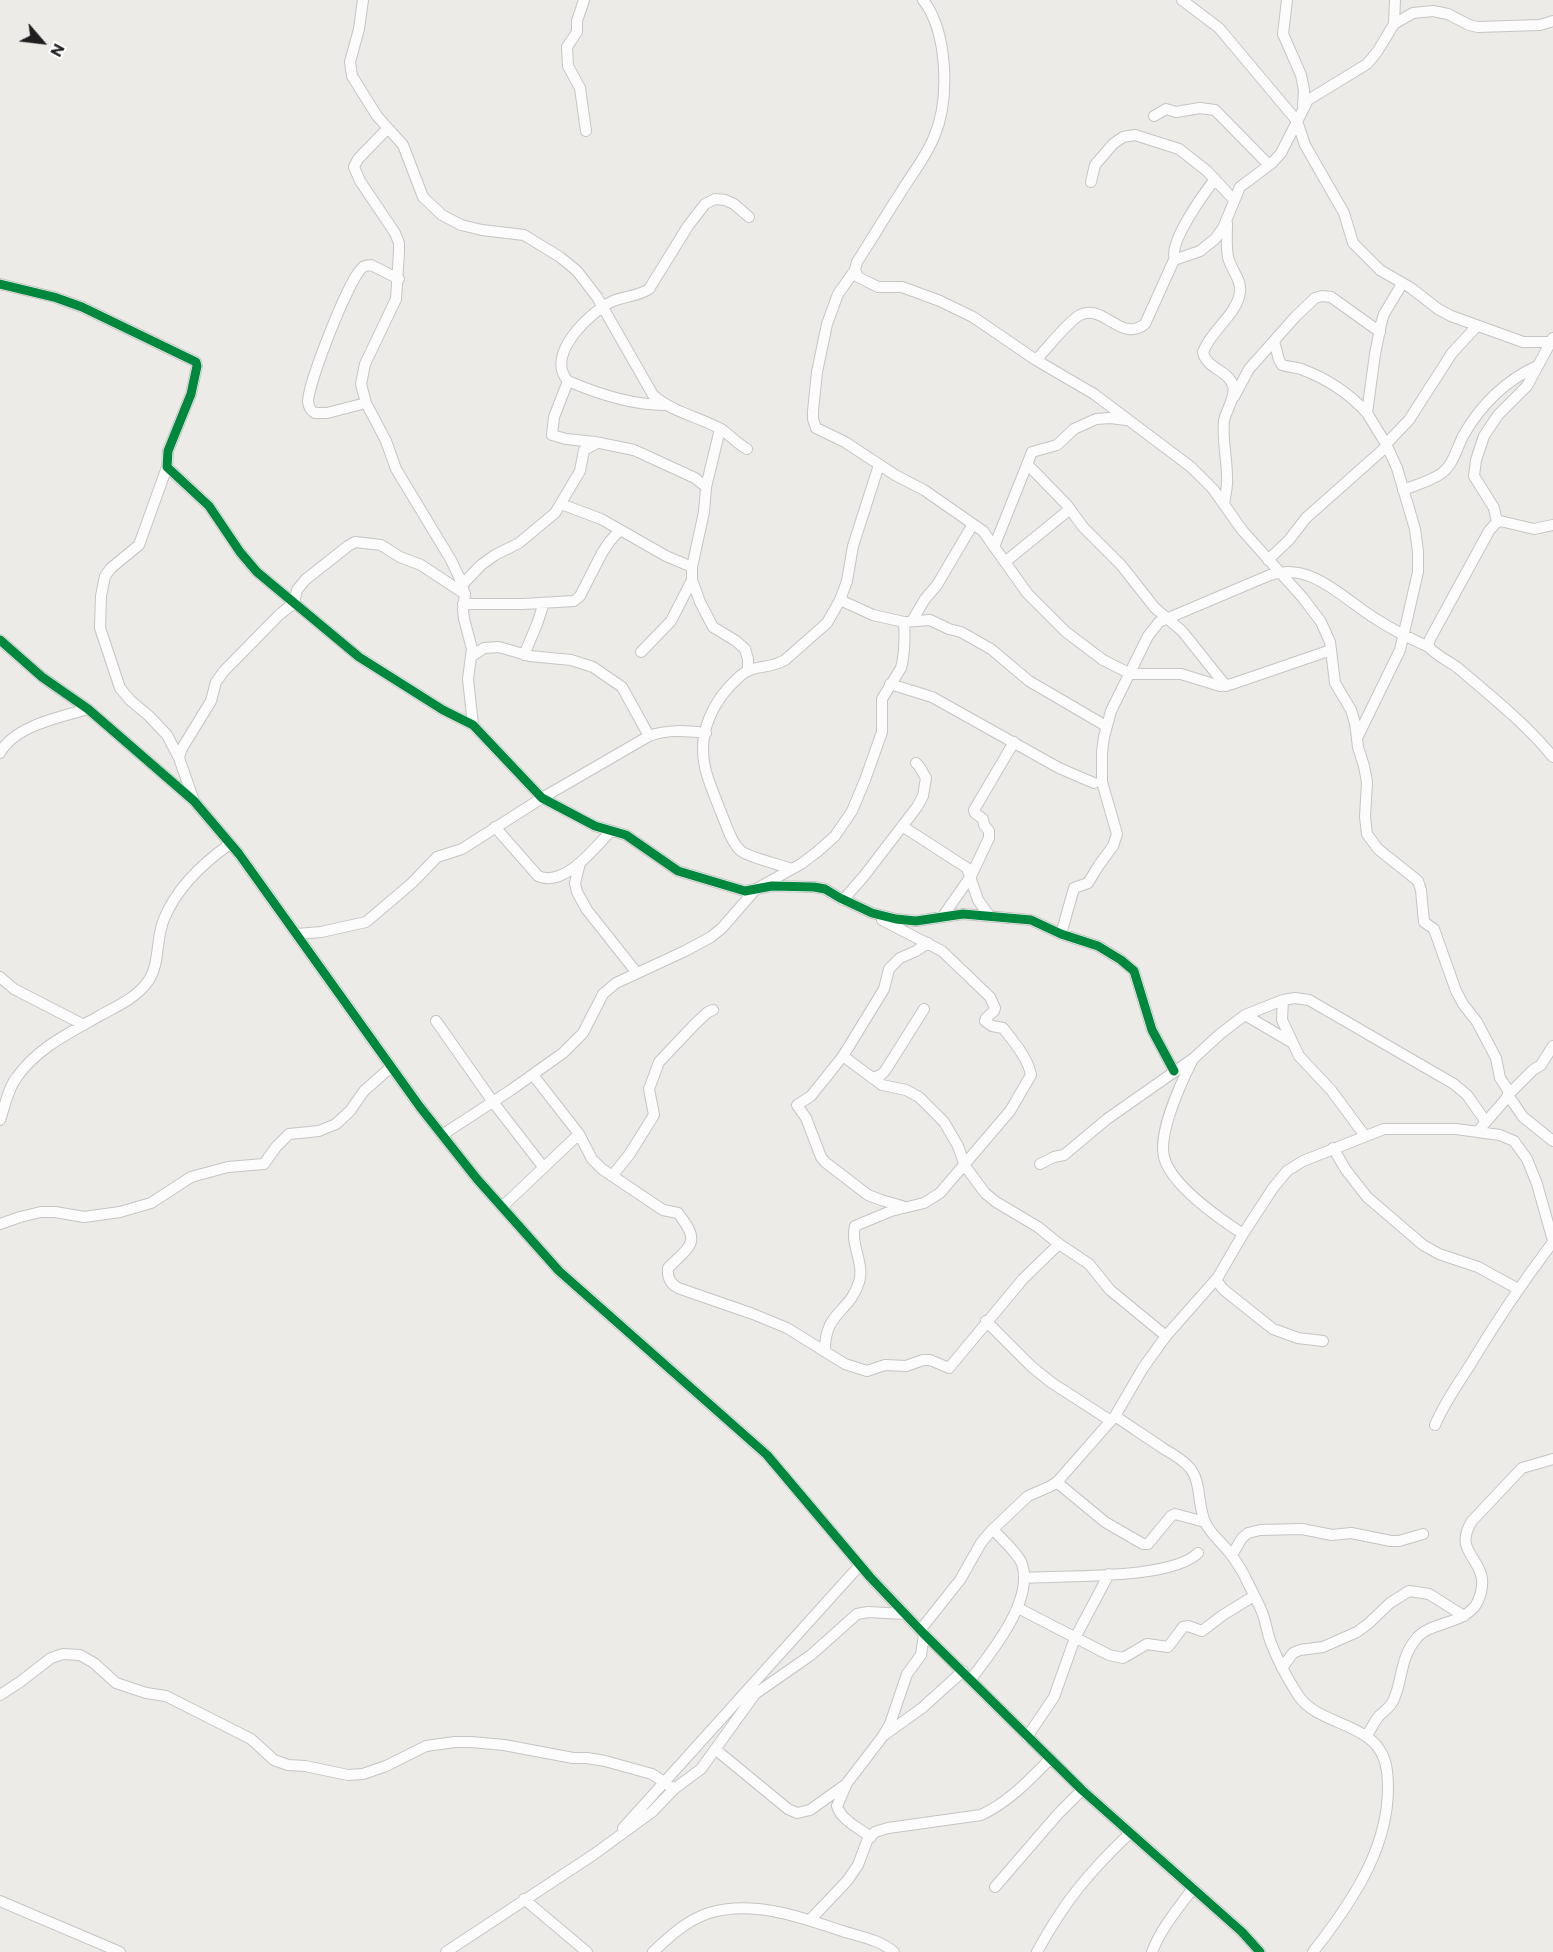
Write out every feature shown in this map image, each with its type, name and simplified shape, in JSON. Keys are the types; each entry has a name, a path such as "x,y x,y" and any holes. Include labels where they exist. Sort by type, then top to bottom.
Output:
{"street":[{"path":"363,0 359,29 350,62 351,71 387,129 403,145 423,197 442,215 466,226 519,233 560,257 577,271 597,297 653,395 668,405 720,429 747,449"},
{"path":"584,0 577,21 577,32 567,47 568,66 580,88 586,131"},
{"path":"923,0 934,18 944,63 943,98 938,125 928,150 838,294 827,324 817,372 813,419 818,429 845,442 879,465 924,490 983,531 1027,593 1066,632 1103,660 1131,674 1181,674 1226,686 1331,650"},
{"path":"1182,0 1219,28 1297,121 1305,145 1344,213 1353,243 1386,275 1421,295 1444,313 1477,326 1523,342 1552,340"},
{"path":"1175,259 1194,254 1209,245 1219,235 1228,219 1237,191 1281,153 1297,121 1303,106 1304,90 1301,75 1283,34 1287,0"},
{"path":"1394,24 1395,0"},
{"path":"1303,106 1310,98 1339,83 1367,64 1394,24 1413,13 1433,11 1448,14 1478,27 1540,26 1553,21"},
{"path":"1155,116 1167,109 1176,112 1200,108 1215,110 1269,165"},
{"path":"387,129 358,159 354,169 397,238 399,252 396,302 371,350 362,374 361,384 366,403 386,441 399,475 451,560 463,594 464,619 471,642 472,656 468,668 472,725"},
{"path":"1091,182 1097,162 1117,140 1128,135 1135,135 1179,149 1215,179 1234,200"},
{"path":"1036,360 1075,318 1087,312 1094,313 1127,329 1133,330 1143,326 1150,316 1175,259 1173,252 1179,238 1215,179"},
{"path":"668,405 629,401 568,381 562,368 563,351 574,334 603,307 613,301 649,289 688,226 705,204 716,199 725,200 734,204 749,217"},
{"path":"1224,505 1227,477 1223,433 1225,415 1234,392 1231,381 1204,358 1203,352 1208,341 1235,305 1240,292 1240,285 1228,257 1228,219"},
{"path":"366,403 327,413 315,413 309,408 308,403 319,359 361,269 371,265 399,279"},
{"path":"855,270 858,277 878,287 902,287 964,312 1036,360 1094,394 1129,420 1191,467 1213,489 1242,530 1321,622 1330,642 1335,683 1353,713 1358,747 1364,766 1365,823 1369,838 1378,849 1418,881 1424,922 1434,929 1456,990 1463,1004 1477,1022 1496,1058 1498,1071 1508,1090 1508,1095 1523,1117 1553,1141"},
{"path":"0,284 54,297 82,307 197,363 191,394 168,451 166,467 139,545 105,574 101,596 100,626 120,688 167,735 179,758 194,801"},
{"path":"1367,413 1375,354 1384,314 1402,284"},
{"path":"1230,402 1249,369 1315,298 1333,297 1380,332"},
{"path":"1268,560 1306,518 1387,445 1412,415 1454,350 1477,326"},
{"path":"1497,522 1494,508 1474,476 1476,460 1490,426 1525,389 1552,340"},
{"path":"1274,341 1282,365 1298,368 1329,382 1349,394 1367,413 1387,445 1397,468 1415,529 1418,552 1417,576 1405,634 1398,655 1358,736"},
{"path":"1403,490 1442,473 1449,465 1472,423 1491,399 1510,381 1538,366"},
{"path":"568,381 554,417 552,434 566,439 634,450 694,478 706,487"},
{"path":"994,547 1033,452 1057,445 1079,426 1100,418 1129,420"},
{"path":"720,429 706,487 704,512 692,567 692,580 712,625 739,642 745,649 748,670"},
{"path":"463,594 481,565 519,543 554,514 580,471 584,450 597,443"},
{"path":"792,869 745,854 737,846 727,827 705,765 703,755 706,733 713,707 736,680 754,667 777,664 794,654 830,619 847,580 853,546 879,465"},
{"path":"1028,465 1070,509 1083,527 1121,565 1155,608 1182,631 1226,686"},
{"path":"166,467 209,506 237,549 257,572 370,664 443,710 472,725 542,798 591,824 626,835 678,871 746,891 772,886 814,887 825,889 872,913 912,921 963,914 1028,920 1098,946 1132,969 1138,981 1152,1030 1174,1071"},
{"path":"561,504 601,519 666,556 692,567"},
{"path":"1005,562 1070,509"},
{"path":"1429,647 1430,639 1489,531 1497,522 1534,529 1553,525"},
{"path":"442,1134 563,1053 582,1035 608,989 711,937 756,889 792,869 825,846 852,811 865,780 882,732 882,702 901,666 908,621 937,585 974,524"},
{"path":"179,758 211,701 216,682 224,671 279,615 294,603 297,590 305,580 348,546 358,542 381,544 400,558 422,565 463,594 544,603 574,601 580,596 609,541 620,530"},
{"path":"1061,934 1074,888 1088,883 1117,840 1102,782 1102,752 1111,711 1148,636 1165,618 1279,572 1302,573 1329,585 1377,620 1429,647 1458,668 1496,701 1553,757"},
{"path":"641,652 671,621 692,580"},
{"path":"840,600 873,615 908,621 930,620 972,637 991,649 1029,681 1106,726"},
{"path":"524,655 544,603"},
{"path":"0,640 42,677 88,709 194,801 230,844 391,1067 477,1179 575,1287 767,1455 860,1565 905,1614 1027,1737 1082,1790 1242,1932 1260,1952"},
{"path":"472,656 484,648 496,647 524,655 571,660 593,667 622,687 650,736"},
{"path":"890,684 932,697 1059,768 1094,783"},
{"path":"0,753 9,740 17,735 55,718 88,709"},
{"path":"297,934 321,932 366,922 417,879 437,857 459,850 542,798 650,736 683,730 706,733"},
{"path":"943,916 971,876 990,835 983,819 974,810 1014,742"},
{"path":"843,900 917,807 926,778 916,764"},
{"path":"902,826 968,870 978,900 988,914"},
{"path":"495,827 538,876 552,879 580,863 611,831"},
{"path":"0,1120 15,1079 42,1050 121,1006 151,978 164,919 175,900 194,874 230,844"},
{"path":"580,863 575,883 577,892 588,910 638,973"},
{"path":"825,1352 825,1340 830,1323 850,1299 860,1279 854,1235 855,1226 881,1215 932,1200 947,1187 1010,1111 1031,1074 1018,1048 1003,1028 985,1022 995,1009 994,1002 942,951 872,913"},
{"path":"909,1207 868,1195 825,1162 821,1157 807,1118 797,1107 799,1103 811,1096 843,1056 884,989 889,969 900,958 928,943"},
{"path":"0,977 24,995 84,1025"},
{"path":"1040,1164 1064,1155 1107,1119 1194,1058 1245,1014 1294,998 1309,1000 1443,1077 1467,1095 1486,1122"},
{"path":"1284,1000 1282,1020 1299,1056 1331,1090 1365,1136"},
{"path":"612,1176 629,1155 654,1114 649,1089 659,1062 696,1023 712,1010"},
{"path":"872,1078 885,1071 924,1010"},
{"path":"1245,1014 1292,1042"},
{"path":"436,1021 493,1102 544,1168"},
{"path":"1478,1131 1508,1095 1533,1070 1542,1065 1553,1046"},
{"path":"843,1056 885,1086 911,1092 935,1112 944,1122 958,1146 965,1166 991,1199 1038,1227 1089,1264 1110,1290 1166,1336"},
{"path":"1194,1058 1169,1117 1163,1143 1164,1160 1177,1179 1202,1205 1243,1234"},
{"path":"0,1224 20,1216 41,1212 84,1217 120,1212 151,1203 191,1177 228,1167 264,1164 276,1146 289,1134 319,1131 336,1124 350,1111 364,1090 391,1067"},
{"path":"533,1075 579,1134 592,1159 612,1176 663,1210 678,1213 692,1234 693,1240 690,1246 668,1268 668,1279 672,1284 787,1328 845,1364 867,1371 885,1365 906,1366 930,1360 949,1368 1023,1279 1059,1244"},
{"path":"871,1837 837,1810 838,1802 848,1783 883,1736 894,1714 907,1674 921,1655 923,1632 960,1581 981,1543 1028,1496 1058,1481 1113,1419 1143,1368 1166,1336 1216,1280 1243,1234 1287,1171 1333,1148 1391,1129 1478,1131 1509,1138 1527,1159 1537,1184 1553,1241 1518,1289 1447,1398 1435,1425"},
{"path":"502,1208 579,1134"},
{"path":"1333,1148 1346,1170 1367,1197 1423,1245 1439,1254 1478,1267 1518,1289"},
{"path":"1216,1280 1224,1290 1273,1329 1298,1338 1323,1341"},
{"path":"986,1321 1052,1383 1170,1453 1191,1470 1196,1478 1200,1508 1205,1522 1216,1539 1232,1555 1254,1596 1282,1668 1303,1703 1366,1736 1384,1758 1388,1797 1384,1824 1368,1870 1354,1895 1313,1952"},
{"path":"1366,1736 1393,1702 1398,1690 1402,1665 1415,1639 1425,1631 1464,1616 1472,1611 1477,1602 1483,1585 1482,1576 1465,1543 1467,1528 1522,1468 1553,1459"},
{"path":"1058,1481 1097,1515 1143,1544 1148,1544 1175,1514 1205,1522"},
{"path":"883,1736 967,1675 998,1642 1018,1608 1023,1590 1022,1563 993,1529"},
{"path":"1232,1555 1242,1538 1248,1533 1260,1530 1302,1529 1332,1534 1350,1533 1392,1541 1423,1534"},
{"path":"1024,1578 1109,1574 1168,1568 1192,1559 1198,1554"},
{"path":"611,1843 664,1781 860,1565"},
{"path":"1027,1737 1054,1697 1075,1638 1109,1574"},
{"path":"1282,1668 1293,1653 1323,1647 1357,1632 1390,1603 1409,1591 1429,1594 1464,1616"},
{"path":"1018,1608 1109,1655 1123,1658 1147,1644 1168,1647 1183,1626 1202,1630 1254,1596"},
{"path":"446,1952 611,1843 652,1812 674,1789 701,1769 755,1694 811,1655 858,1614 868,1612 905,1614"},
{"path":"0,1695 51,1658 63,1654 80,1655 104,1671 116,1683 146,1693 166,1696 251,1739 274,1760 288,1765 305,1766 348,1775 363,1774 386,1766 426,1746 471,1742 504,1745 573,1758 587,1758 652,1774 674,1789"},
{"path":"715,1749 782,1804 797,1813 810,1810 848,1783"},
{"path":"810,1920 847,1881 858,1865 867,1841 875,1832 888,1828 981,1815 1014,1794 1050,1759"},
{"path":"995,1887 1058,1814 1082,1790"},
{"path":"1037,1952 1072,1894 1097,1865 1130,1833"},
{"path":"1152,1952 1167,1923 1193,1888"},
{"path":"525,1899 587,1952"},
{"path":"0,1901 120,1952"},
{"path":"653,1952 674,1933 709,1913 763,1908 866,1938 894,1952"}],"cycle path":[{"path":"0,284 54,297 82,307 196,362 191,394 168,451 167,467 209,506 240,552 257,572 359,657 443,710 473,725 542,798 595,826 626,835 678,871 745,891 772,886 825,889 872,913 896,919 916,921 963,914 1031,920 1061,934 1098,946 1134,971 1152,1030 1174,1071"},
{"path":"0,640 42,677 88,709 194,801 239,854 420,1107 477,1179 559,1271 767,1455 870,1577 924,1634 1082,1790 1242,1932 1260,1952"}]}
